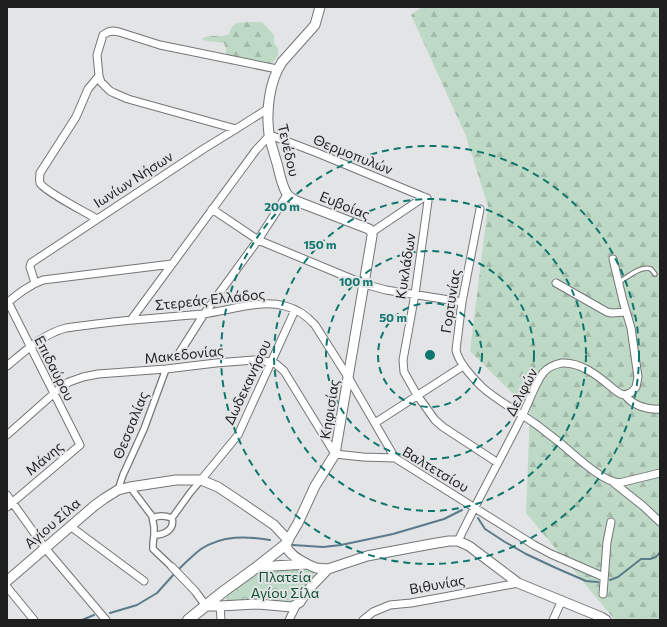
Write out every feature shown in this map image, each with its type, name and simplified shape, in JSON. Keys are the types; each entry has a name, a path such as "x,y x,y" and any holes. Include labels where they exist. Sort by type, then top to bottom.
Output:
{"main road":[{"name":"Κηφισίας","path":"188,620 257,567 286,542"}],"street":[{"name":"Τενέδου","path":"287,195 268,125 271,87 277,69 288,54 310,32 320,7"},
{"path":"236,129 122,97 114,93 101,82 99,76 98,55 103,35 113,31 119,32 160,45 277,69"},
{"path":"97,219 48,190 40,183 39,177 40,173 76,117 88,89 99,76"},
{"name":"Ιωνίων Νήσων","path":"35,283 30,268 31,262 199,151 269,108"},
{"path":"131,320 256,150 270,135"},
{"name":"Θερμοπυλών","path":"270,135 425,198"},
{"path":"180,352 204,314 258,240 287,195"},
{"name":"Ευβοίας","path":"287,195 296,201 366,227 372,232"},
{"path":"372,232 425,198"},
{"name":"Κυκλάδων","path":"425,198 428,201 403,368 406,377 417,395 435,420 443,427 498,463"},
{"path":"212,209 258,240 364,284 462,302"},
{"name":"Γορτυνίας","path":"480,209 462,302 456,350 463,366 486,390 550,435 591,468 614,483 643,506 660,522"},
{"name":"Κηφισίας","path":"286,542 298,523 315,486 336,454 372,232"},
{"path":"613,259 631,328 638,377 636,387 632,392 625,395"},
{"path":"7,302 35,283 43,280 172,264"},
{"path":"556,283 607,312 626,312"},
{"name":"Επιδαύρου","path":"7,302 80,445"},
{"name":"Στερεάς Ελλάδος","path":"7,366 47,335 57,330 66,328 131,320 204,314 255,305 266,304 285,306 305,315 315,325 348,377 395,458"},
{"name":"Δωδεκανήσου","path":"201,480 238,435 295,310"},
{"name":"Μακεδονίας","path":"7,435 60,388 69,382 83,377 98,374 166,369 216,363 254,360 271,362"},
{"path":"271,362 276,364 284,371 336,454"},
{"name":"Δελφών","path":"458,541 539,380 545,371 561,363 580,366 608,384 621,395 625,395 629,400 651,410 660,409"},
{"path":"375,423 463,366"},
{"name":"Θεσσαλίας","path":"118,490 144,429 166,369"},
{"name":"Μάνης","path":"10,505 80,445"},
{"name":"Βαλτετσίου","path":"336,454 395,458 543,550 604,577"},
{"path":"614,483 660,474"},
{"name":"Αγίου Σίλα","path":"7,581 70,526 105,498 118,490 176,480 201,480"},
{"path":"154,535 162,534 170,530 173,523 172,518 201,480 218,487 274,525 286,542 288,551 294,557 316,568 328,569 367,556 449,541 458,541 469,546 518,582 606,620"},
{"path":"130,487 153,518 153,549 195,591 206,606 258,604 292,607 297,604"},
{"path":"7,495 10,505 106,620"},
{"path":"153,518 159,516 172,518"},
{"path":"603,594 607,542 611,522"},
{"path":"70,526 144,581"},
{"path":"257,567 307,564"},
{"path":"289,620 297,604 328,569"},
{"name":"Βιθυνίας","path":"363,620 373,612 390,605 411,603 518,582"},
{"path":"7,587 34,620"},
{"path":"553,620 562,600"},
{"path":"220,606 221,620"}],"lane":[{"path":"619,282 630,274 646,268 651,269 655,274"}],"green space":[{"path":"422,7 660,7 660,620 615,620 526,513 530,411 470,351 488,206 466,136 411,15"},
{"path":"248,22 262,22 274,35 274,43 278,48 278,55 271,65 226,55 224,43 202,39 209,36 222,36 229,34 234,25"},
{"name":"Πλατεία Αγίου Σίλα","path":"310,567 314,570 314,576 298,596 291,601 283,603 254,600 232,603 227,600 227,594 251,575 265,570"}],"waterway":[{"path":"293,545 323,547 341,545 393,534 444,519 462,510"},
{"path":"478,518 485,529 526,554 586,581 598,582"},
{"path":"178,570 201,549 218,541 243,537 270,540"},
{"path":"610,580 618,577 641,559 656,557 660,552"},
{"path":"110,613 137,605 157,593 175,573"},
{"path":"82,620 94,615"}]}
